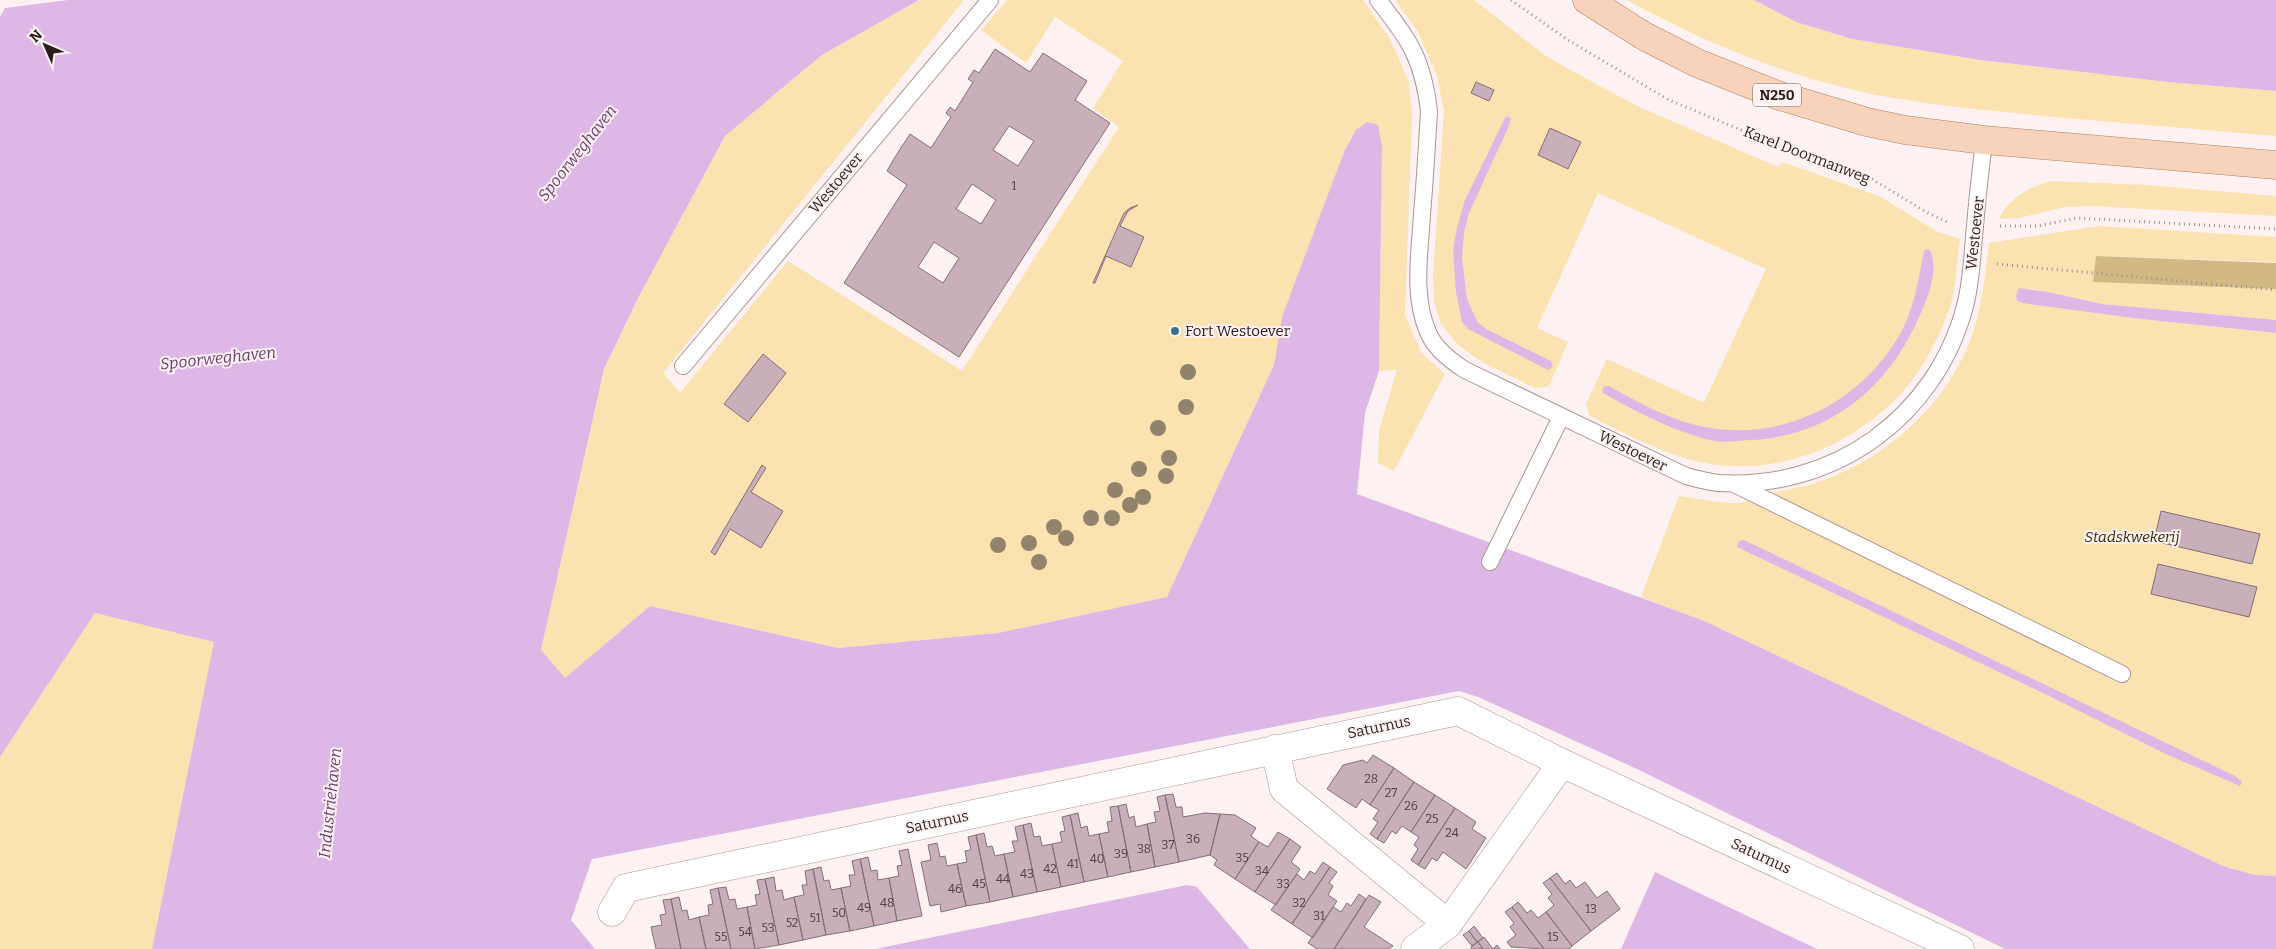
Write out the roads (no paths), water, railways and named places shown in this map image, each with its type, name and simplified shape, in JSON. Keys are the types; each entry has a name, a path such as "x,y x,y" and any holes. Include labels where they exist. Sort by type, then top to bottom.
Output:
{"main road":[{"name":"N250","path":"1587,0 1644,36 1697,63 1778,95 1867,122 1905,130 1984,140 2276,165"}],"street":[{"name":"Saturnus","path":"612,912 626,888 1458,711 1562,763 1960,949"},
{"path":"1275,749 1284,790 1448,924"},
{"path":"1415,949 1448,924 1562,763"}],"lane":[{"name":"Westoever","path":"683,366 990,0"},
{"name":"Westoever","path":"1378,0 1406,36 1419,60 1426,86 1429,111 1419,267 1420,300 1428,334 1455,364 1686,476 1717,483 1732,483 1779,480 1814,471 1844,458 1881,434 1910,407 1932,382 1949,354 1966,305 1984,140"},
{"path":"1490,562 1561,416"},
{"path":"1732,483 2122,674"}],"water":[{"path":"68,0 919,0 822,55 725,136 638,298 604,369 541,650 565,678 650,606 838,648 998,633 1167,597 1274,365 1282,317 1344,152 1356,130 1367,122 1378,125 1382,147 1379,371 1365,413 1357,494 1702,620 2223,866 2255,875 2276,876 2276,949 2005,949 1637,769 1478,697 1459,691 592,859 571,920 595,949 152,949 214,642 95,613 0,757 0,17 5,8"},
{"path":"1754,0 2276,0 2276,91 2167,82 1980,60 1852,39 1796,22"},
{"path":"1506,116 1511,118 1508,128 1469,213 1464,233 1462,258 1467,299 1478,323 1488,330 1551,361 1553,367 1548,370 1468,329 1462,322 1456,292 1453,250 1457,228 1465,200"},
{"path":"1930,250 1933,259 1930,289 1919,318 1902,350 1887,371 1869,390 1850,406 1829,419 1805,429 1780,436 1720,442 1673,428 1603,393 1602,389 1605,386 1609,386 1668,416 1688,423 1719,429 1750,430 1780,425 1809,416 1836,401 1860,383 1882,360 1905,324 1915,293 1924,251"},
{"path":"2019,288 2048,292 2102,304 2276,320 2276,333 2141,319 2028,304 2017,301 2016,296"},
{"path":"1744,540 2235,776 2242,782 2240,786 2168,755 1737,547 1739,541"},
{"path":"1655,872 1817,949 1621,949"},
{"path":"1187,885 1197,887 1250,949 875,949"}],"place":[{"name":"Fort Westoever","path":"1175,331"}],"water label":[{"name":"Spoorweghaven","path":"577,153"},
{"name":"Spoorweghaven","path":"218,358"},
{"name":"Industriehaven","path":"330,803"}],"park label":[{"name":"Stadskwekerij","path":"2132,537"}]}
